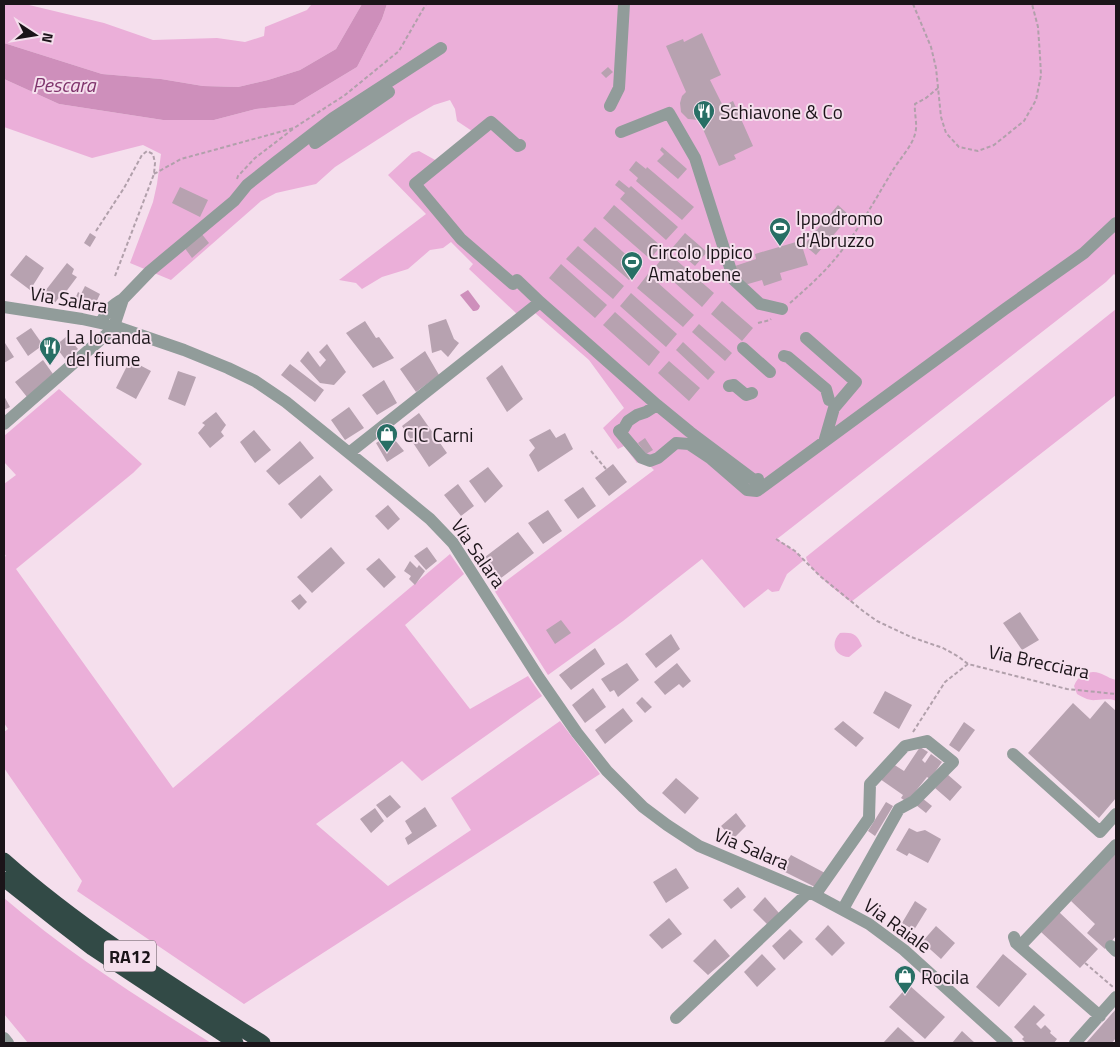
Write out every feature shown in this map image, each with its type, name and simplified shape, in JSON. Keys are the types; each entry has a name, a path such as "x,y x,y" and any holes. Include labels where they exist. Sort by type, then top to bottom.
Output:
{"highway":[{"name":"RA12","path":"4,860 108,941 263,1043"},
{"name":"RA12","path":"4,879 92,948 236,1043"}],"street":[{"path":"610,106 619,88 624,4"},
{"path":"4,424 107,334 108,324 122,299 150,271 234,201 252,191 326,134 437,60 441,48 333,118 247,185 234,201"},
{"path":"621,132 669,114 695,158 734,280 760,304 782,309"},
{"path":"520,145 518,146 491,122 415,184 461,239 513,284 517,280 657,405 754,480 758,479"},
{"path":"657,405 628,421 620,431 642,458 650,461 658,458 676,443 689,444 710,458 747,490 756,491 1004,309 1084,253 1116,223"},
{"path":"349,453 540,302"},
{"name":"Via Salara","path":"4,307 108,324 184,350 228,368 255,381 286,402 430,519 453,543 562,713 592,753 622,787 644,807 699,846 830,902"},
{"path":"806,338 856,382 834,408 826,439"},
{"path":"743,348 770,372"},
{"path":"784,356 788,357 826,390 829,400"},
{"path":"729,386 734,385 746,395 752,393"},
{"path":"676,1018 812,894 869,818 870,784 905,746 927,741 953,762 914,801 899,809 843,910"},
{"path":"1013,754 1100,832 1116,814"},
{"path":"1100,1016 1017,942 1116,844"},
{"name":"Via Raiale","path":"830,902 869,924 904,950 1007,1043"},
{"path":"1075,1043 1116,997"},
{"path":"4,1038 8,1043"}],"path":[{"path":"154,174 181,160 294,128 345,95 399,51 426,4"},
{"path":"913,4 931,47 936,68 941,117 946,133 959,147 978,151 994,145 1024,122 1036,100 1040,75 1040,56 1038,27 1032,4"},
{"path":"758,323 770,320 807,287 839,254 860,225 915,135 915,104 938,88"},
{"path":"96,231 124,188 142,155 147,151 153,154 156,163 154,174 116,276"},
{"path":"591,451 606,469"},
{"path":"776,539 795,551 820,576 877,621 911,637 943,648 968,664"},
{"name":"Via Brecciara","path":"905,746 944,682 968,664 1067,689 1116,694"},
{"path":"1085,963 1116,991"}],"shaded area":[{"path":"4,4 25,4 104,23 153,40 217,38 245,42 264,36 265,27 307,10 310,4 362,4 336,49 300,70 238,87 203,86 161,79 102,74 4,43"},
{"name":"Ippodromo d'Abruzzo","path":"387,4 1116,4 1116,276 1114,274 777,539 795,551 804,560 787,574 779,591 772,592 768,589 744,608 702,559 623,621 548,675 494,590 654,470 642,458 637,463 624,446 618,449 603,428 624,408 589,360 527,306 517,314 469,269 473,264 451,242 443,248 430,250 408,269 382,277 362,289 356,283 339,280 426,214 388,175 412,153 419,151 437,161 472,131 457,121 455,109 450,100 434,105 408,120 335,167 316,184 276,193 261,201 171,280 130,263 153,202 161,154 143,145 92,158 4,127 4,79 59,104 163,120 214,120 256,109 294,105 357,67 382,19"},
{"path":"1116,309 1116,395 851,602 812,568 806,557"},
{"path":"59,389 142,464 16,569 173,788 450,554 464,574 405,625 470,709 528,676 542,696 422,781 402,761 316,824 388,886 471,830 451,798 560,721 600,774 244,1004 77,891 82,881 4,768 4,732 8,729 4,723 4,557 6,556 4,553 4,484 16,475 4,462 4,436"},
{"path":"840,633 854,635 862,646 849,657 840,654 835,648 835,641"},
{"path":"1093,672 1116,680 1116,701 1109,699 1091,700 1077,694 1074,686 1079,677"},
{"path":"4,898 53,938 131,992 211,1043 28,1043 4,1014"}],"water":[{"name":"Pescara","path":"362,4 387,4 382,19 357,67 294,105 256,109 214,120 163,120 59,104 4,79 4,43 102,74 161,79 203,86 238,87 300,70 336,49"},
{"path":"468,290 480,306 477,310 473,311 460,295"}],"building":[{"path":"702,33 721,75 710,80 723,106 733,101 753,146 734,155 736,159 719,166 699,120 688,119 681,112 680,103 682,96 686,92 666,46 683,39 684,42"},
{"path":"608,67 613,72 606,78 601,73"},
{"path":"662,147 687,169 678,179 657,161 664,154 660,150"},
{"path":"636,161 646,169 647,167 694,207 682,220 636,181 638,178 629,170"},
{"path":"619,180 629,188 631,186 678,227 666,240 620,199 625,193 615,185"},
{"path":"180,187 208,200 200,217 172,203"},
{"path":"614,205 661,246 650,259 603,218"},
{"path":"838,205 850,216 816,255 804,245"},
{"path":"595,227 640,267 629,280 583,240"},
{"path":"90,233 96,237 90,247 84,243"},
{"path":"201,233 209,243 192,258 184,247"},
{"path":"685,233 707,252 695,266 673,247"},
{"path":"796,242 797,247 802,246 808,265 780,273 782,280 764,286 762,280 741,286 735,266 756,259 755,254"},
{"path":"578,246 624,286 613,299 566,259"},
{"path":"667,252 714,293 702,307 656,266"},
{"path":"26,255 44,268 30,290 10,275"},
{"path":"67,263 74,269 72,274 77,277 62,297 60,296 54,304 42,295"},
{"path":"561,264 607,305 595,318 549,278"},
{"path":"648,274 694,315 683,327 637,288"},
{"path":"85,286 100,294 93,309 73,304 78,292 81,294"},
{"path":"631,293 677,334 666,347 620,306"},
{"path":"722,301 753,328 742,341 711,314"},
{"path":"615,312 660,352 649,366 603,325"},
{"path":"446,319 454,339 459,343 448,357 441,350 432,353 428,325"},
{"path":"365,321 376,338 379,337 394,358 373,368 346,333"},
{"path":"699,324 732,353 725,361 692,332"},
{"path":"31,328 43,345 28,356 16,338"},
{"path":"67,336 78,349 65,359 55,346"},
{"path":"683,342 715,372 708,380 676,350"},
{"path":"4,344 14,357 4,363"},
{"path":"327,344 346,372 334,385 320,383 300,361 308,351 320,367 326,360 319,352"},
{"path":"425,351 439,375 416,392 400,369"},
{"path":"43,360 53,374 27,397 15,382"},
{"path":"130,360 151,371 136,399 116,388"},
{"path":"669,361 700,388 689,401 658,373"},
{"path":"290,364 324,390 315,402 281,375"},
{"path":"502,365 523,399 507,412 486,378"},
{"path":"178,371 196,377 185,406 168,399"},
{"path":"384,380 397,403 377,415 362,395"},
{"path":"4,396 10,407 4,410"},
{"path":"349,407 364,428 345,440 331,420"},
{"path":"216,412 226,425 221,432 224,436 210,448 198,433 205,425 202,423"},
{"path":"419,413 447,453 429,467 402,426"},
{"path":"550,429 556,438 565,433 573,449 538,472 529,455 535,448 529,440"},
{"path":"254,430 271,450 255,463 240,442"},
{"path":"390,434 404,451 387,462 376,443"},
{"path":"645,438 653,450 646,454 638,443"},
{"path":"300,441 314,458 279,485 266,471"},
{"path":"613,464 627,482 609,496 595,478"},
{"path":"488,467 503,486 485,503 469,481"},
{"path":"320,475 333,490 301,519 288,504"},
{"path":"458,484 474,506 461,516 444,495"},
{"path":"583,487 596,506 578,519 564,500"},
{"path":"388,505 400,519 388,530 375,516"},
{"path":"548,510 562,531 543,544 528,523"},
{"path":"518,532 534,553 501,578 485,557"},
{"path":"331,547 345,563 312,593 297,577"},
{"path":"427,547 437,561 426,570 414,556"},
{"path":"379,558 396,577 384,588 366,569"},
{"path":"410,561 417,568 419,565 425,571 415,585 409,579 411,576 404,571"},
{"path":"300,594 307,602 299,610 291,601"},
{"path":"1020,612 1039,640 1022,650 1003,623"},
{"path":"561,620 571,633 555,644 546,630"},
{"path":"671,634 680,649 656,668 645,654"},
{"path":"595,648 605,664 571,690 559,675"},
{"path":"627,663 639,680 618,697 614,690 610,692 601,679"},
{"path":"677,663 691,681 683,688 679,684 665,695 654,682"},
{"path":"593,688 606,707 585,723 572,705"},
{"path":"885,691 912,705 899,729 873,713"},
{"path":"642,697 652,707 645,713 636,703"},
{"path":"1105,701 1116,711 1116,798 1099,818 1028,753 1073,703 1090,719"},
{"path":"623,708 633,721 605,744 595,730"},
{"path":"843,721 864,738 856,747 834,729"},
{"path":"964,722 975,730 959,752 949,745"},
{"path":"920,747 928,752 922,760 925,763 931,754 942,762 930,779 927,777 907,802 901,798 903,795 880,779 893,764 904,771"},
{"path":"947,774 962,787 950,801 935,788"},
{"path":"676,778 699,798 685,814 662,793"},
{"path":"390,795 401,807 387,818 376,805"},
{"path":"922,798 932,806 926,813 916,805"},
{"path":"886,802 893,806 875,836 868,831"},
{"path":"425,807 437,826 408,845 405,838 412,833 405,821"},
{"path":"375,808 384,821 371,833 360,819"},
{"path":"736,813 746,826 733,839 721,826"},
{"path":"909,828 917,832 925,830 941,839 928,863 909,853 907,856 896,850"},
{"path":"1116,852 1116,936 1105,949 1087,933 1095,924 1071,901"},
{"path":"791,855 825,873 815,887 781,870"},
{"path":"676,868 689,888 666,903 653,882"},
{"path":"738,887 746,897 731,909 723,900"},
{"path":"765,897 779,913 768,925 753,910"},
{"path":"915,901 927,909 914,930 902,923"},
{"path":"1059,912 1098,949 1080,968 1041,932"},
{"path":"669,918 682,934 662,949 649,935"},
{"path":"828,925 845,943 832,956 815,939"},
{"path":"936,926 955,943 941,959 922,942"},
{"path":"790,929 803,942 784,960 772,946"},
{"path":"715,939 730,956 708,975 693,961"},
{"path":"762,954 776,969 757,987 744,972"},
{"path":"1003,954 1027,974 999,1007 976,987"},
{"path":"909,985 945,1017 925,1039 889,1007"},
{"path":"1034,1005 1045,1015 1036,1024 1041,1029 1045,1025 1051,1031 1050,1033 1057,1039 1054,1043 1026,1043 1022,1039 1024,1037 1014,1027"},
{"path":"1116,1009 1116,1038 1112,1043 1086,1043"},
{"path":"898,1027 916,1043 883,1043"},
{"path":"962,1031 975,1043 952,1043"}],"place":[{"name":"Schiavone & Co","path":"704,130"},
{"name":"Ippodromo d'Abruzzo","path":"780,247"},
{"name":"Circolo Ippico Amatobene","path":"632,281"},
{"name":"La locanda del fiume","path":"50,366"},
{"name":"CIC Carni","path":"387,453"},
{"name":"Rocila","path":"905,995"}]}
